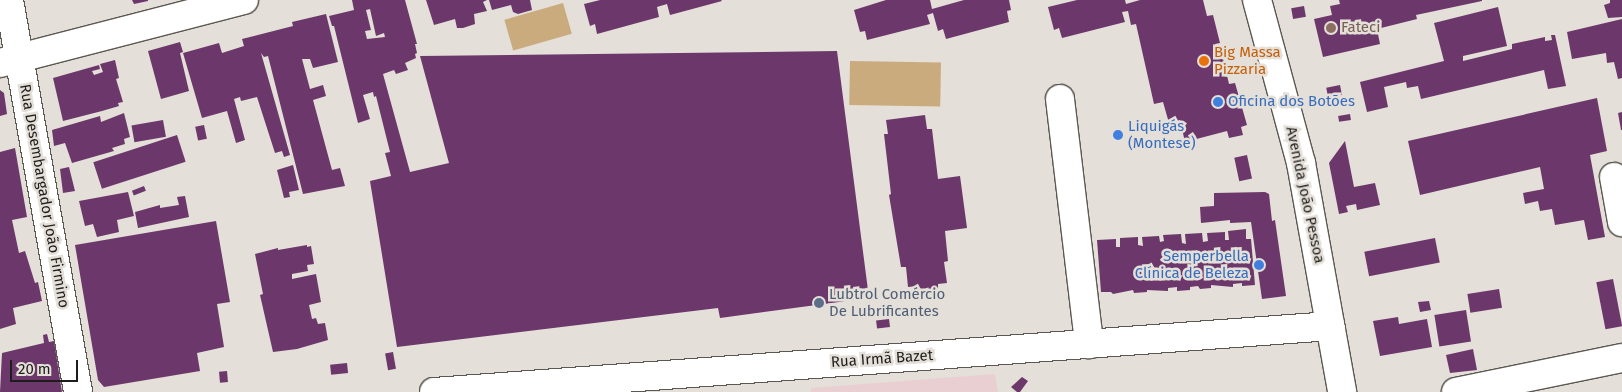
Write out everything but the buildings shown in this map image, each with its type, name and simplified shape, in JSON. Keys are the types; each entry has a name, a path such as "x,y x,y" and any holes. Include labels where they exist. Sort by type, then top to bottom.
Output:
{"street":[{"name":"Rua Desembargador João Firmino","path":"9,0 10,60 78,392"},
{"path":"10,60 244,0"},
{"name":"Avenida João Pessoa","path":"1257,0 1301,163 1342,392"},
{"path":"1060,98 1089,344"},
{"path":"1614,177 1622,222"},
{"name":"Rua Irmã Bazet","path":"434,392 1331,326"},
{"path":"1456,392 1622,358"}],"shaded area":[{"path":"563,3 572,34 513,51 504,20"},
{"path":"850,61 941,63 940,107 849,105"},
{"path":"995,374 998,392 811,392 811,388"}],"place":[{"name":"Fateci","path":"1331,28"},
{"name":"Big Massa Pizzaria","path":"1204,61"},
{"name":"Oficina dos Botões","path":"1218,102"},
{"name":"Liquigás (Montese)","path":"1118,135"},
{"name":"Semperbella Clínica de Beleza","path":"1259,265"},
{"name":"Lubtrol Comércio De Lubrificantes","path":"819,303"}]}
